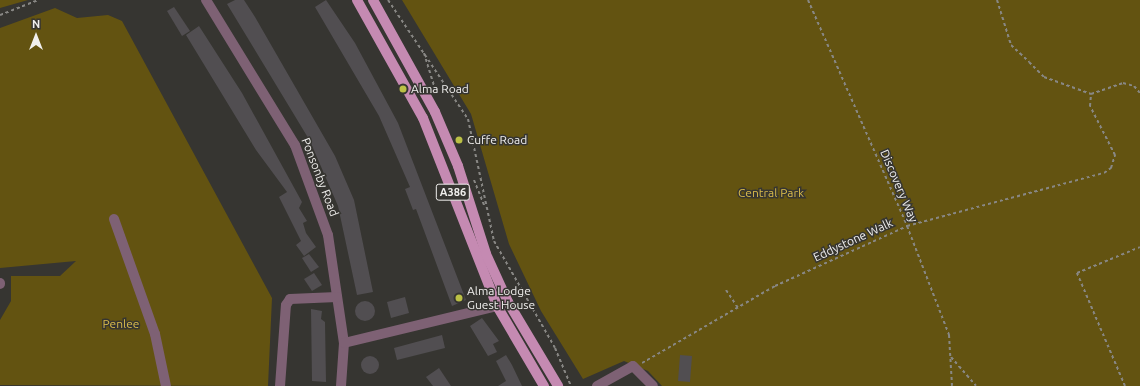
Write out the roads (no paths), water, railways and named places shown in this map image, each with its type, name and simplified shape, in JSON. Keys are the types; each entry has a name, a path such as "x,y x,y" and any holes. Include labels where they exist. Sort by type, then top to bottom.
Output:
{"main road":[{"name":"A386","path":"357,0 423,118 497,306 544,386"},
{"name":"A386","path":"373,0 437,118 458,166 486,254 508,302 558,386"}],"street":[{"name":"Ponsonby Road","path":"206,0 295,145 328,235 344,343 341,386"},
{"path":"114,219 155,334 166,386"},
{"path":"280,386 286,305 290,298 337,297"},
{"path":"344,343 497,306"},
{"path":"597,386 633,366 653,386"}],"place":[{"name":"Alma Road","path":"403,89"},
{"name":"Cuffe Road","path":"459,140"},
{"name":"Alma Lodge Guest House","path":"459,298"}],"park label":[{"name":"Central Park","path":"771,193"},
{"name":"Penlee","path":"121,324"}]}
